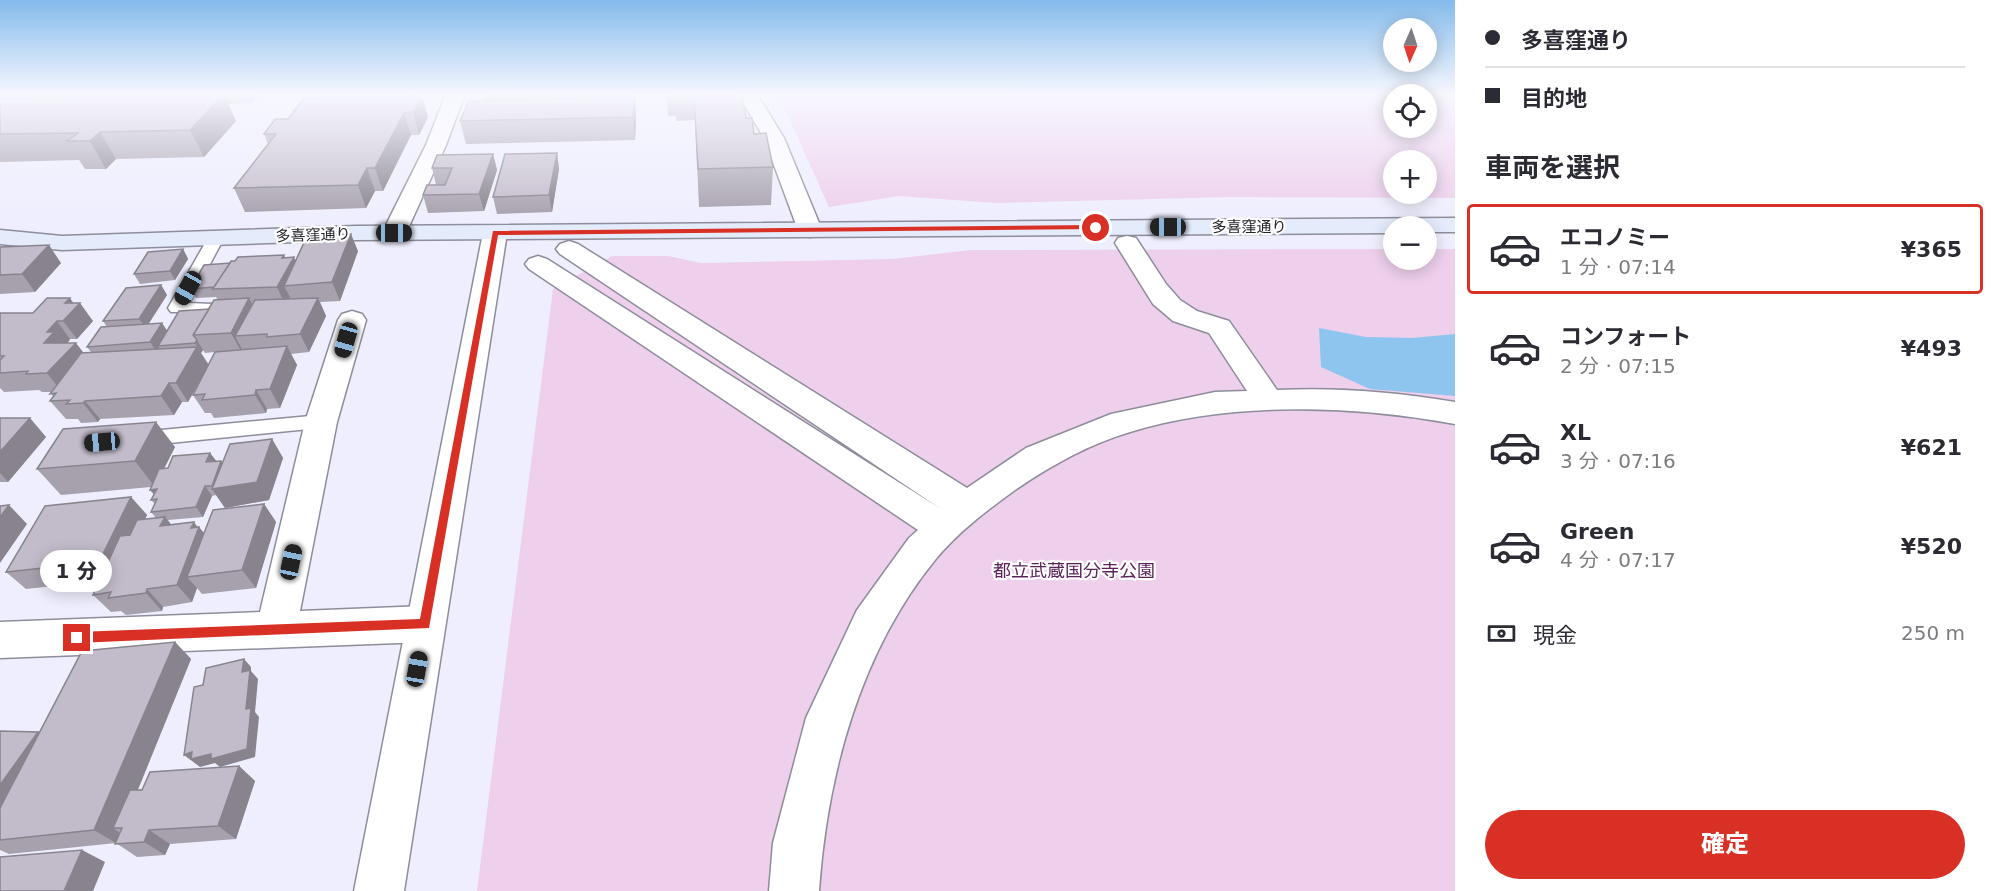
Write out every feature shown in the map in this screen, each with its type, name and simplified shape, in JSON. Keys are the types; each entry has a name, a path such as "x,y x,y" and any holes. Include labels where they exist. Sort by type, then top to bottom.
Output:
{"main road":[{"name":"多喜窪通り","path":"1,239 62,243 394,233 1455,225"}],"street":[{"path":"394,233 440,136"},
{"path":"773,136 810,230"},
{"path":"378,891 495,233"},
{"path":"1127,243 1161,294 1178,312 1219,327 1269,401"},
{"path":"569,249 955,517"},
{"path":"538,264 955,517"},
{"path":"276,632 321,422 352,320"},
{"path":"794,891 798,843 828,718 871,622 922,549 955,517 1038,457 1122,422 1215,403 1308,399 1410,405 1455,413"},
{"path":"0,640 276,632 425,624"}],"lane":[{"path":"206,308 177,308 216,238"},
{"path":"115,441 321,422"}],"green space":[{"path":"797,136 1383,136 1383,138 1437,138 1437,136 1455,136 1455,198 1437,198 1437,150 1383,150 1383,198 1229,197 996,203 899,196 829,207"},
{"name":"都立武蔵国分寺公園","path":"1383,249 1383,270 1437,270 1437,249 1455,249 1455,891 477,891 553,289 612,256 668,256 701,263 893,259 971,250"}],"water":[{"path":"1319,328 1366,337 1412,338 1455,334 1455,396 1370,389 1321,367"}],"building":[{"path":"74,136 96,136 90,141 67,141"},
{"path":"275,136 392,136 375,168 367,168 358,185 234,188"},
{"path":"696,136 767,136 773,167 698,169"},
{"path":"557,153 549,195 493,197 505,154"},
{"path":"493,154 479,194 423,195 427,185 445,185 452,168 432,168 437,155"},
{"path":"351,234 332,282 284,286 307,236"},
{"path":"49,245 22,274 0,275 0,247"},
{"path":"183,249 170,271 134,274 148,252"},
{"path":"284,255 282,258 294,257 277,287 212,289 231,261 235,261 238,257"},
{"path":"230,263 214,287 190,289 204,265"},
{"path":"161,285 139,319 103,321 126,288"},
{"path":"47,298 70,298 65,303 80,303 63,321 57,321 47,332 54,332 44,343 76,343 47,373 26,374 28,371 0,373 0,360 4,356 0,356 0,313 33,313"},
{"path":"249,298 231,333 193,335 214,300"},
{"path":"318,298 300,334 267,337 267,334 235,336 255,300"},
{"path":"209,309 193,335 197,340 195,343 158,346 179,311"},
{"path":"162,323 150,342 87,347 101,327"},
{"path":"287,346 270,389 256,390 255,395 202,400 205,394 193,395 215,352"},
{"path":"197,347 176,383 169,383 161,396 66,404 70,400 50,401 56,393 50,394 81,353"},
{"path":"0,418 30,418 0,452"},
{"path":"156,422 135,461 37,469 63,429"},
{"path":"272,439 257,482 212,489 230,444"},
{"path":"210,453 206,462 221,461 212,486 205,486 196,507 151,512 157,499 151,500 157,489 150,490 159,469 168,468 173,456"},
{"path":"131,497 99,562 6,572 45,506"},
{"path":"264,504 242,570 187,577 213,510"},
{"path":"9,505 0,517 0,506"},
{"path":"165,517 160,526 194,522 191,528 199,527 177,585 147,589 146,593 108,598 111,592 93,595 120,536 130,535 137,520"},
{"path":"175,642 94,830 0,840 0,808 82,651"},
{"path":"244,659 242,672 250,670 246,709 251,708 247,749 211,759 211,754 191,759 192,752 184,755 194,687 203,685 206,668"},
{"path":"0,731 38,732 0,785"},
{"path":"239,766 218,826 149,830 144,842 115,844 122,828 113,828 130,790 142,790 150,772"},
{"path":"82,850 64,891 0,891 0,857"}],"route":[{"path":"77,638 425,624 495,233 1096,228"}]}
